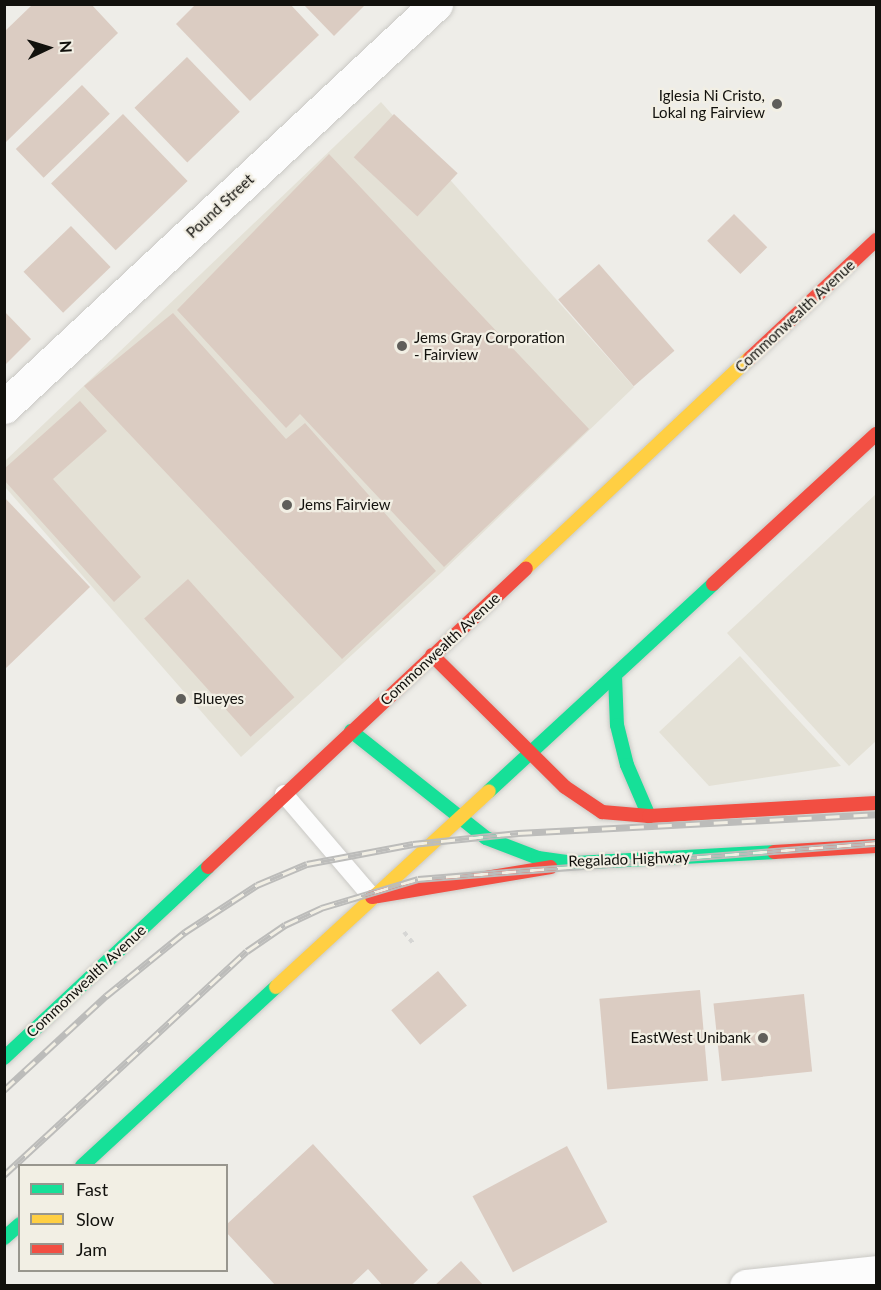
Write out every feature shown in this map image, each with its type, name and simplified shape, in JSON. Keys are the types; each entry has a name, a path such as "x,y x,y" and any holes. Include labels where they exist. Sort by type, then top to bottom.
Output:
{"main road":[{"name":"Commonwealth Avenue","path":"4,1058 876,240"},
{"path":"84,1164 876,434"},
{"path":"432,655 531,754 585,804 624,816 649,816 876,803"},
{"path":"615,676 616,725 627,765 649,816"},
{"name":"Regalado Highway","path":"351,731 461,819 511,851 574,863 876,846"},
{"path":"372,897 574,863"},
{"path":"4,1238 18,1226"}],"street":[{"name":"Pound Street","path":"4,406 436,4"},
{"path":"746,1286 876,1272"}],"lane":[{"path":"284,794 372,897"}],"shaded area":[{"path":"381,102 634,387 442,572 241,757 5,487 4,462"},
{"path":"876,494 876,741 849,766 727,633"},
{"path":"740,656 841,766 709,786 659,732"}],"building":[{"path":"33,4 91,4 118,33 6,142 4,32"},
{"path":"196,4 290,4 319,35 250,101 176,24"},
{"path":"303,4 366,4 334,36"},
{"path":"187,57 240,112 187,162 134,108"},
{"path":"82,85 110,114 44,178 16,149"},
{"path":"123,114 188,181 116,250 51,183"},
{"path":"394,114 458,173 417,216 354,157"},
{"name":"Jems Gray Corporation - Fairview","path":"329,154 589,429 444,567 300,414 286,428 177,310"},
{"path":"734,214 767,247 740,274 707,241"},
{"path":"71,226 111,267 63,313 24,272"},
{"path":"599,264 674,351 634,386 558,299"},
{"path":"4,311 31,339 4,366"},
{"name":"Jems Fairview","path":"173,313 286,439 305,423 436,571 342,659 84,386"},
{"path":"80,401 107,431 53,479 141,577 114,602 4,480 4,469"},
{"path":"4,497 90,587 4,670"},
{"path":"188,579 294,697 251,737 144,618"},
{"path":"438,971 467,1005 420,1045 391,1010"},
{"path":"700,990 708,1081 607,1089 599,999"},
{"name":"EastWest Unibank","path":"804,994 812,1072 722,1081 713,1004"},
{"path":"313,1144 428,1270 411,1286 383,1286 368,1269 350,1286 276,1286 228,1234 228,1223"},
{"path":"567,1146 607,1222 513,1272 473,1196"},
{"path":"461,1261 484,1286 434,1286"}],"railway":[{"path":"4,1090 106,996 185,932 257,885 307,864 413,844 518,833 876,814"},
{"path":"4,1175 247,951 285,925 321,908 418,879 876,843"}],"traffic: fast":[{"path":"489,791 713,584"},
{"path":"615,676 617,725 627,765 649,816"},
{"path":"351,731 486,838 538,858 574,863 774,852"},
{"path":"4,1058 208,867"},
{"path":"84,1164 276,987"},
{"path":"4,1238 18,1226"}],"traffic: slow":[{"path":"526,568 750,358"},
{"path":"276,987 489,791"}],"traffic: jam":[{"path":"750,358 876,240"},
{"path":"713,584 876,434"},
{"path":"208,867 526,568"},
{"path":"432,655 565,787 602,812 649,816 876,803"},
{"path":"774,852 876,846"},
{"path":"372,897 551,867"}],"place":[{"name":"Iglesia Ni Cristo, Lokal ng Fairview","path":"777,104"},
{"name":"Jems Gray Corporation - Fairview","path":"402,346"},
{"name":"Jems Fairview","path":"287,505"},
{"name":"Blueyes","path":"181,699"},
{"name":"EastWest Unibank","path":"763,1038"}]}
